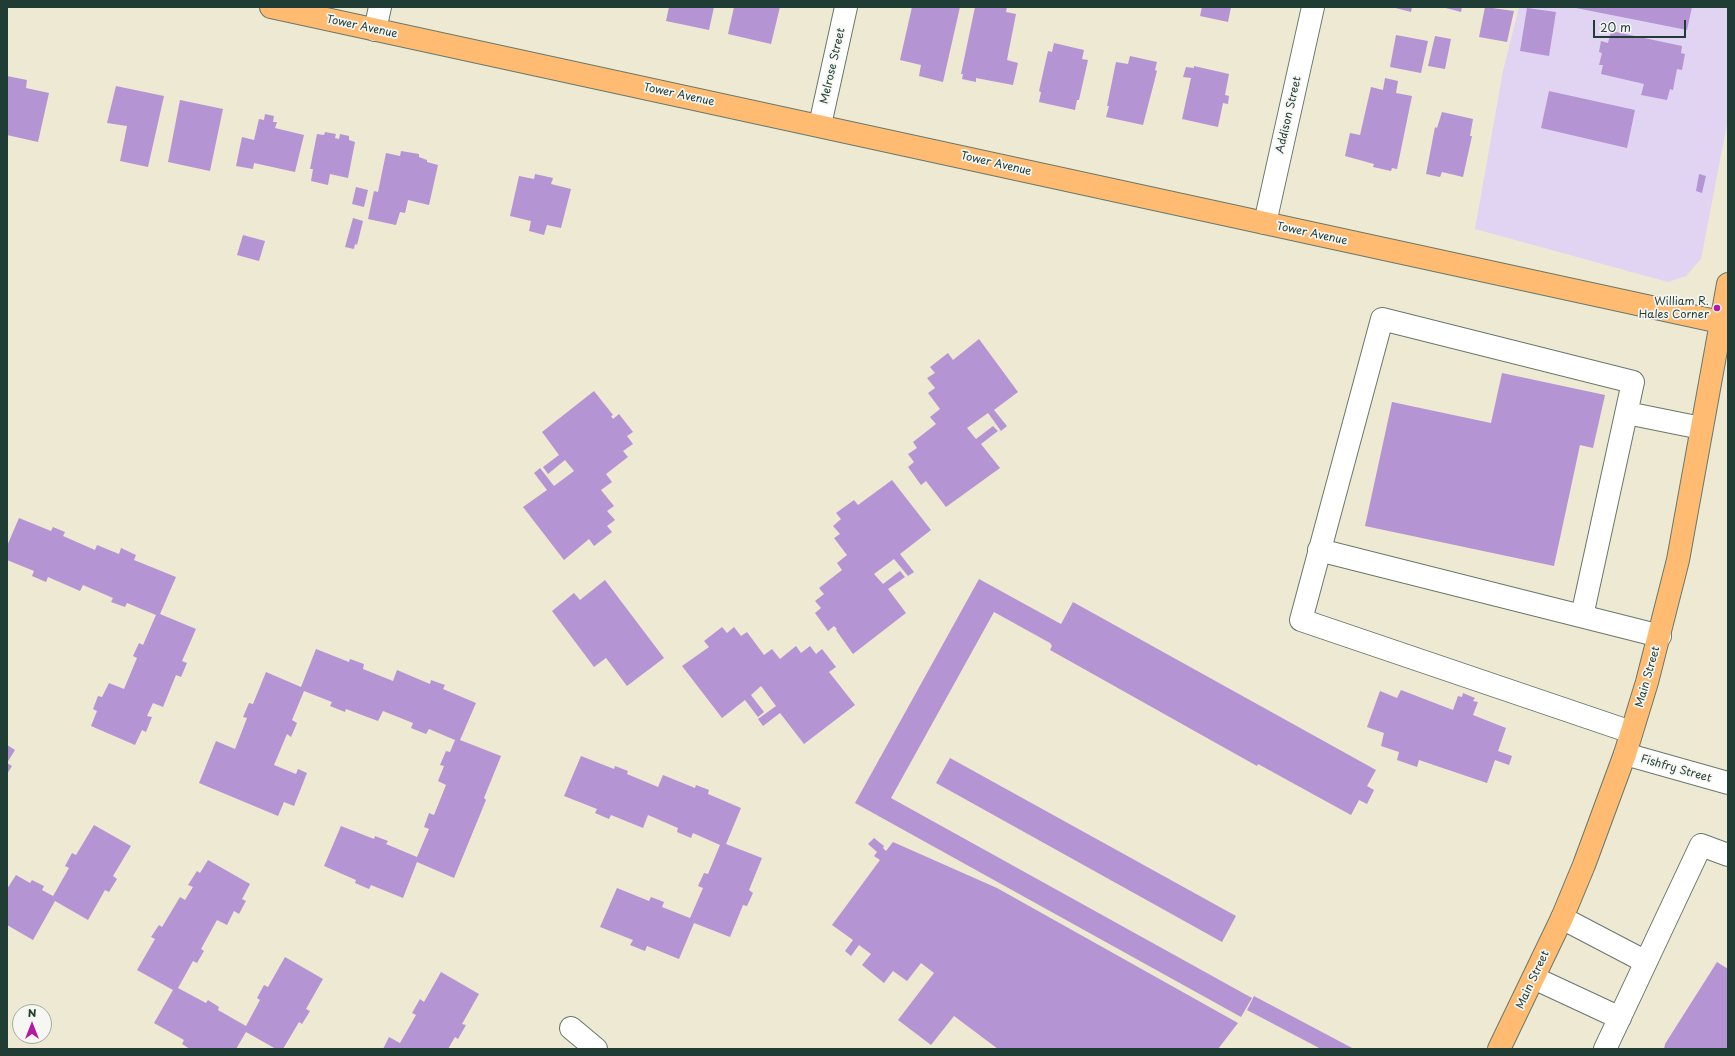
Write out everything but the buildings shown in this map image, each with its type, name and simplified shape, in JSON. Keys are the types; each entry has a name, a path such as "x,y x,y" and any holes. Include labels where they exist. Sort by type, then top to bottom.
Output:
{"main road":[{"name":"Tower Avenue","path":"271,7 820,125 1720,322"},
{"name":"Main Street","path":"1499,1049 1562,918 1593,842 1625,754 1660,636 1678,560 1728,284"}],"street":[{"path":"375,30 380,7"},
{"name":"Melrose Street","path":"820,125 846,7"},
{"name":"Addison Street","path":"1265,223 1313,7"},
{"path":"1582,616 1633,382 1382,319 1301,620 1631,732"},
{"path":"1627,413 1701,428"},
{"path":"1319,550 1660,636"},
{"name":"Fishfry Street","path":"1625,754 1728,783"},
{"path":"1605,1049 1702,845 1728,855"},
{"path":"1562,918 1646,962"},
{"path":"1534,978 1620,1018"},
{"path":"571,1028 596,1049"}],"shaded area":[{"path":"1519,7 1728,7 1728,119 1701,259 1686,276 1668,282 1475,229 1503,71"}],"place":[{"name":"William R. Hales Corner","path":"1717,308"}]}
